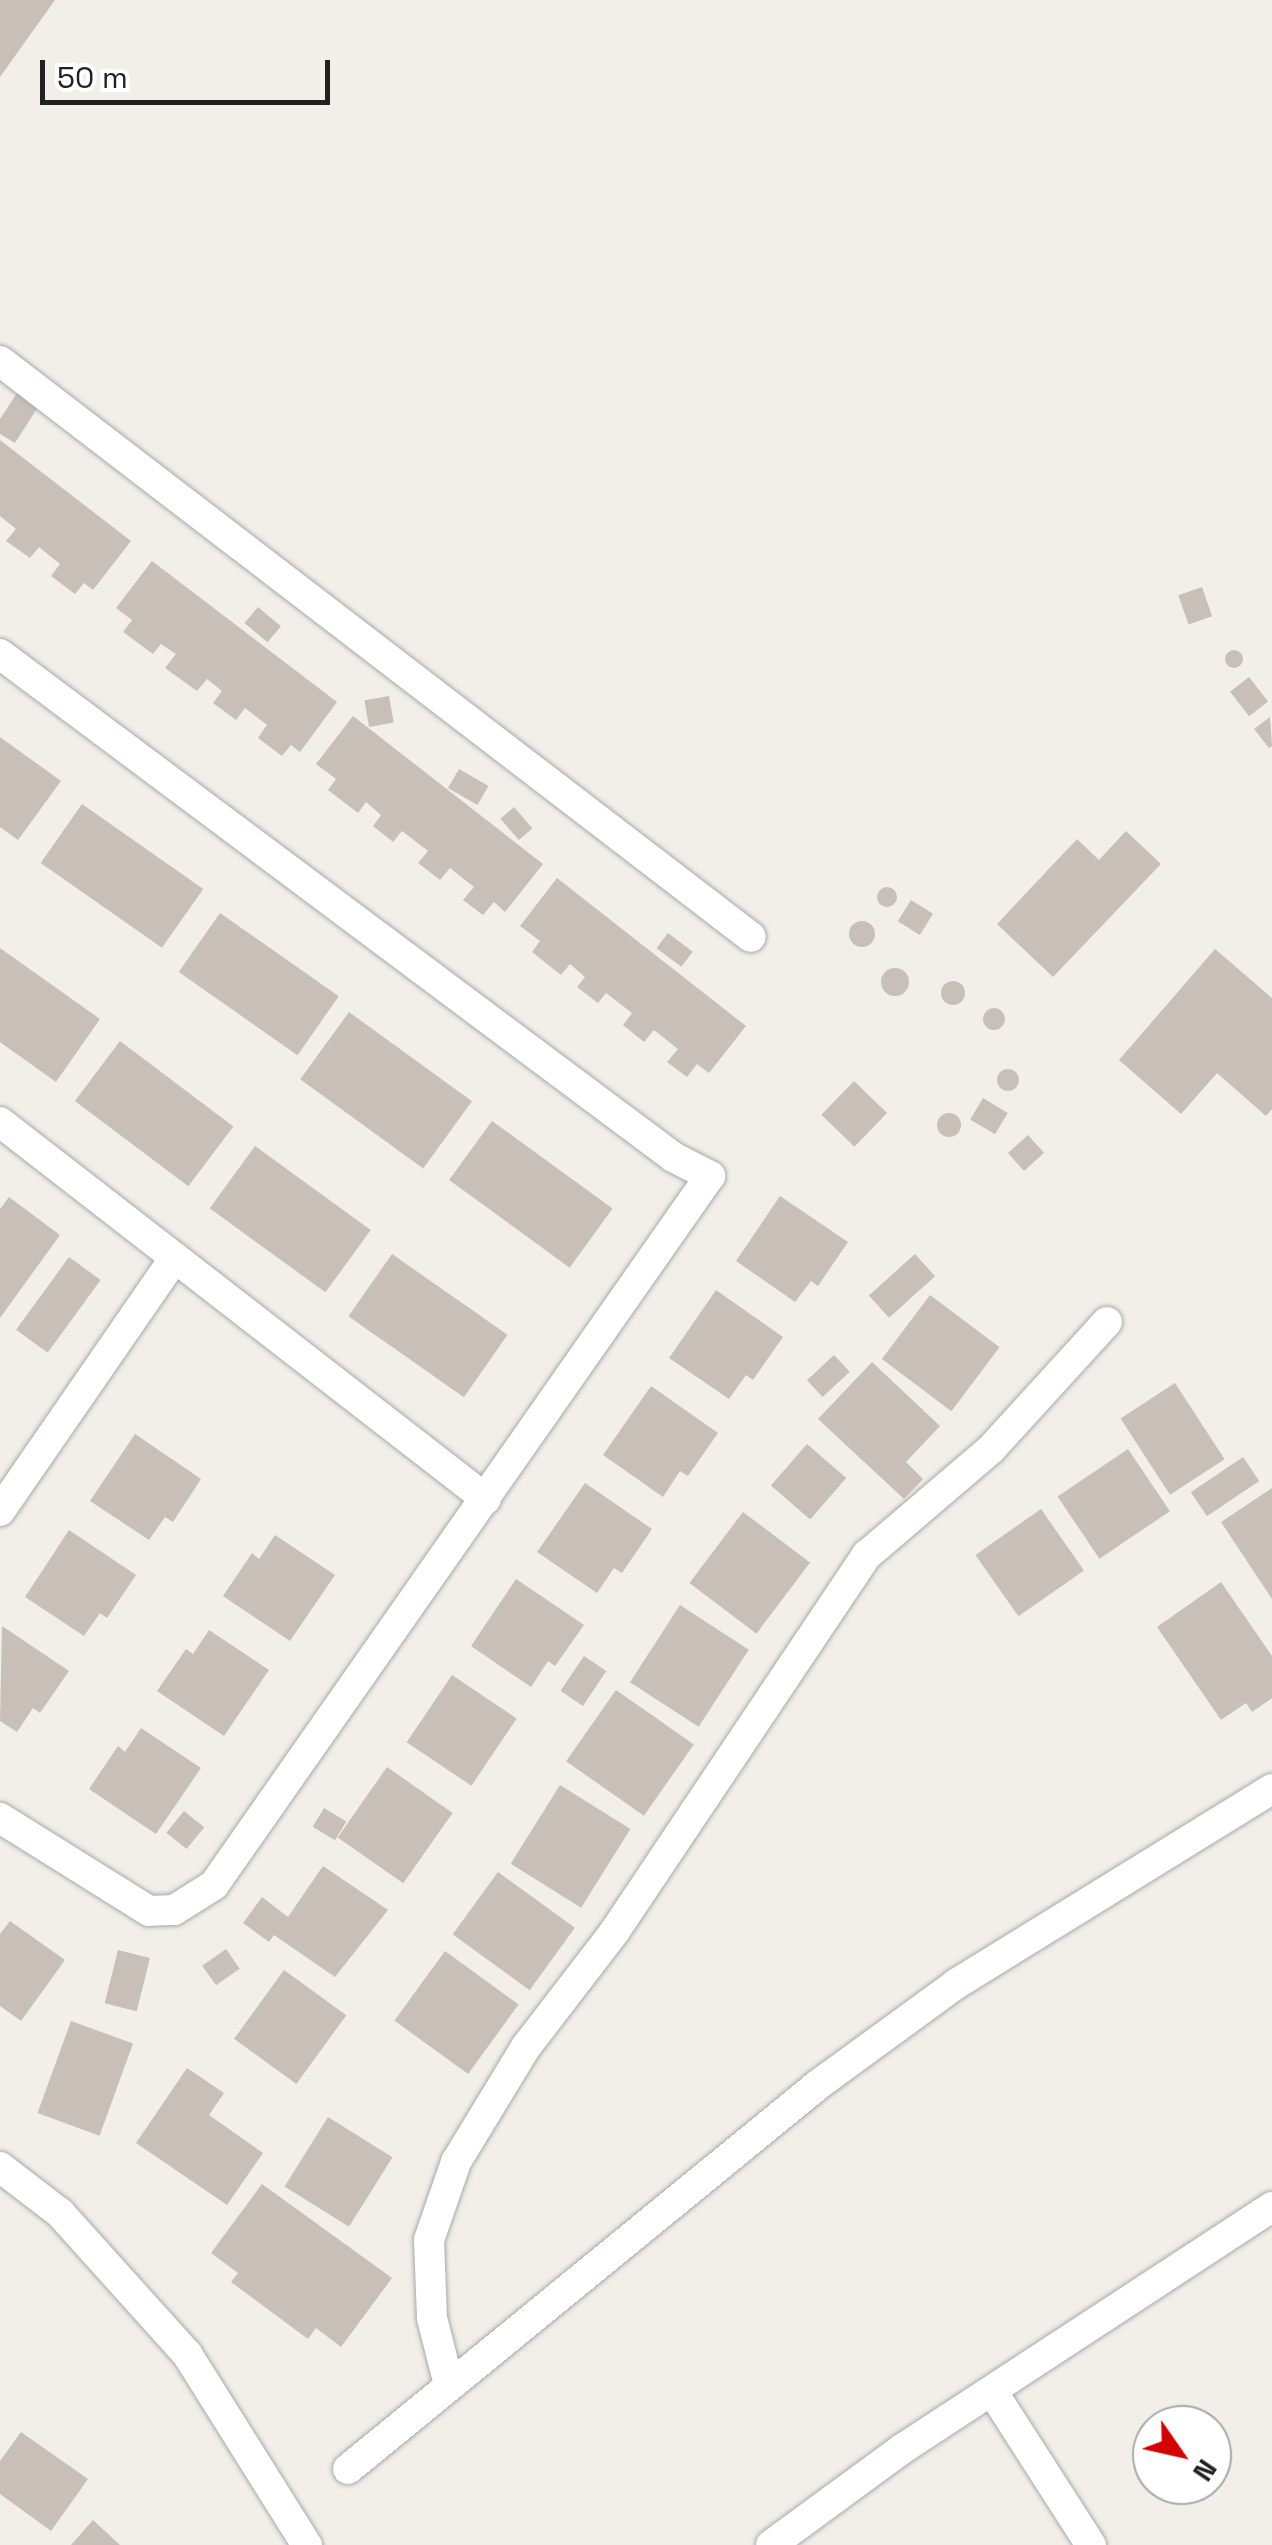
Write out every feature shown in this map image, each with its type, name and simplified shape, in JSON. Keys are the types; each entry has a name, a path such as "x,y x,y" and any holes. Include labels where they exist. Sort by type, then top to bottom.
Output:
{"street":[{"path":"0,361 752,937"},
{"path":"0,654 673,1157 710,1176 214,1885 174,1910 149,1911 0,1818"},
{"path":"0,1122 486,1499"},
{"path":"0,1511 174,1257"},
{"path":"448,2381 432,2318 430,2240 456,2162 526,2047 616,1931 868,1555 991,1449 1107,1322"},
{"path":"348,2468 448,2381 818,2084 956,1984 1272,1789"},
{"path":"0,2167 60,2212 187,2354 306,2545"},
{"path":"770,2545 992,2390 1272,2207"},
{"path":"992,2390 1091,2545"}],"building":[{"path":"0,0 55,0 0,77"},
{"path":"17,393 38,407 15,443 0,434 0,419"},
{"path":"0,440 131,541 93,590 84,583 75,594 51,576 60,564 39,547 30,558 6,541 16,529 0,516"},
{"path":"152,561 337,702 300,752 291,745 282,756 258,738 267,725 245,708 236,720 213,703 222,691 207,679 197,691 165,668 176,654 161,644 153,654 123,632 132,620 116,608"},
{"path":"1202,587 1212,616 1188,624 1178,595"},
{"path":"258,607 281,626 267,642 245,623"},
{"path":"1234,650 1241,652 1241,666 1234,668 1227,666 1225,659 1227,652"},
{"path":"1249,677 1268,701 1249,716 1230,692"},
{"path":"389,696 394,723 369,727 364,700"},
{"path":"353,716 543,864 505,912 494,902 483,915 463,900 474,887 450,868 440,880 418,863 428,851 402,831 393,842 373,826 381,815 366,802 358,813 328,790 336,779 316,764"},
{"path":"1270,717 1272,746 1269,748 1254,729"},
{"path":"0,737 61,781 18,840 0,827"},
{"path":"459,769 488,786 477,805 448,788"},
{"path":"82,804 203,889 162,948 41,863"},
{"path":"514,807 532,828 519,840 500,819"},
{"path":"1126,831 1161,864 1053,977 997,924 1077,839 1099,860"},
{"path":"557,878 746,1026 709,1073 697,1064 687,1077 667,1062 678,1049 654,1030 644,1042 623,1025 632,1013 606,993 598,1003 577,987 585,977 570,964 561,975 532,952 540,941 520,926"},
{"path":"887,887 897,897 887,907 877,897"},
{"path":"911,900 933,914 920,935 898,921"},
{"path":"220,913 339,996 297,1055 179,972"},
{"path":"862,921 871,925 875,934 871,943 862,947 853,943 849,934 853,925"},
{"path":"668,933 693,952 681,967 657,948"},
{"path":"0,948 100,1019 56,1082 0,1042"},
{"path":"1215,949 1272,998 1272,1109 1266,1116 1217,1073 1181,1114 1119,1060"},
{"path":"895,968 905,972 909,982 905,992 895,996 885,992 881,982 885,972"},
{"path":"953,981 962,984 962,1002 953,1005 944,1002 941,993 944,984"},
{"path":"994,1008 1002,1011 1002,1027 994,1030 986,1027 983,1019 986,1011"},
{"path":"349,1012 472,1101 423,1168 300,1079"},
{"path":"120,1041 233,1126 188,1186 75,1101"},
{"path":"1008,1069 1016,1072 1016,1088 1008,1091 1000,1088 997,1080 1000,1072"},
{"path":"854,1081 887,1113 854,1147 821,1115"},
{"path":"983,1098 1008,1113 995,1134 970,1119"},
{"path":"949,1113 958,1116 958,1134 949,1137 940,1134 937,1125 940,1116"},
{"path":"492,1121 613,1209 570,1268 449,1180"},
{"path":"1028,1135 1044,1153 1024,1171 1008,1153"},
{"path":"255,1146 371,1230 325,1292 210,1208"},
{"path":"780,1196 848,1242 818,1286 811,1281 795,1302 736,1261"},
{"path":"9,1197 60,1235 0,1318 0,1209"},
{"path":"392,1254 508,1335 464,1397 348,1316"},
{"path":"915,1254 935,1276 889,1318 869,1295"},
{"path":"69,1257 101,1280 48,1353 16,1330"},
{"path":"716,1290 783,1337 753,1380 746,1375 729,1399 669,1358"},
{"path":"930,1295 999,1347 951,1411 882,1359"},
{"path":"834,1355 850,1372 823,1397 807,1380"},
{"path":"872,1362 940,1426 906,1462 923,1479 904,1499 818,1419"},
{"path":"1175,1383 1225,1459 1170,1495 1120,1418"},
{"path":"651,1386 718,1433 688,1476 680,1471 663,1497 603,1455"},
{"path":"135,1434 201,1479 173,1522 165,1517 149,1540 90,1501"},
{"path":"807,1444 846,1478 810,1520 771,1486"},
{"path":"1128,1449 1170,1511 1099,1559 1058,1497"},
{"path":"1243,1457 1259,1481 1207,1516 1191,1492"},
{"path":"585,1483 652,1529 622,1573 614,1568 597,1593 537,1552"},
{"path":"1272,1488 1272,1599 1221,1522"},
{"path":"1041,1509 1084,1570 1018,1616 975,1555"},
{"path":"743,1512 810,1563 757,1634 689,1583"},
{"path":"69,1530 136,1575 107,1618 100,1613 84,1636 25,1597"},
{"path":"275,1535 335,1575 290,1641 223,1596 252,1553 259,1559"},
{"path":"516,1579 584,1625 555,1666 548,1661 531,1687 471,1646"},
{"path":"1221,1582 1272,1656 1272,1698 1252,1712 1246,1703 1221,1720 1157,1627"},
{"path":"680,1605 749,1650 699,1727 630,1682"},
{"path":"2,1626 69,1671 40,1713 33,1708 17,1732 0,1721"},
{"path":"209,1630 269,1670 224,1736 157,1691 186,1649 193,1654"},
{"path":"584,1656 606,1671 583,1706 561,1691"},
{"path":"452,1675 517,1719 471,1786 407,1742"},
{"path":"616,1690 694,1744 644,1816 566,1761"},
{"path":"141,1728 201,1768 156,1834 89,1789 118,1746 125,1752"},
{"path":"387,1767 453,1813 403,1883 338,1837"},
{"path":"560,1785 630,1829 581,1908 511,1864"},
{"path":"324,1808 346,1821 335,1840 313,1827"},
{"path":"184,1811 204,1827 187,1849 166,1833"},
{"path":"323,1866 388,1910 335,1977 274,1935 269,1942 243,1923 262,1897 288,1917"},
{"path":"498,1872 575,1928 530,1990 453,1934"},
{"path":"10,1921 65,1960 21,2021 0,2006 0,1934"},
{"path":"226,1949 240,1969 216,1985 202,1966"},
{"path":"118,1950 150,1958 137,2011 105,2003"},
{"path":"445,1951 519,2004 468,2074 394,2021"},
{"path":"284,1970 346,2015 296,2084 234,2039"},
{"path":"71,2021 133,2044 100,2136 37,2113"},
{"path":"187,2068 224,2093 209,2115 263,2153 227,2205 136,2143"},
{"path":"328,2117 392,2157 349,2227 285,2187"},
{"path":"262,2184 392,2278 341,2347 316,2328 308,2339 231,2282 238,2273 211,2253"},
{"path":"21,2432 88,2479 51,2531 0,2494 0,2461"},
{"path":"93,2520 120,2545 71,2545"}]}
